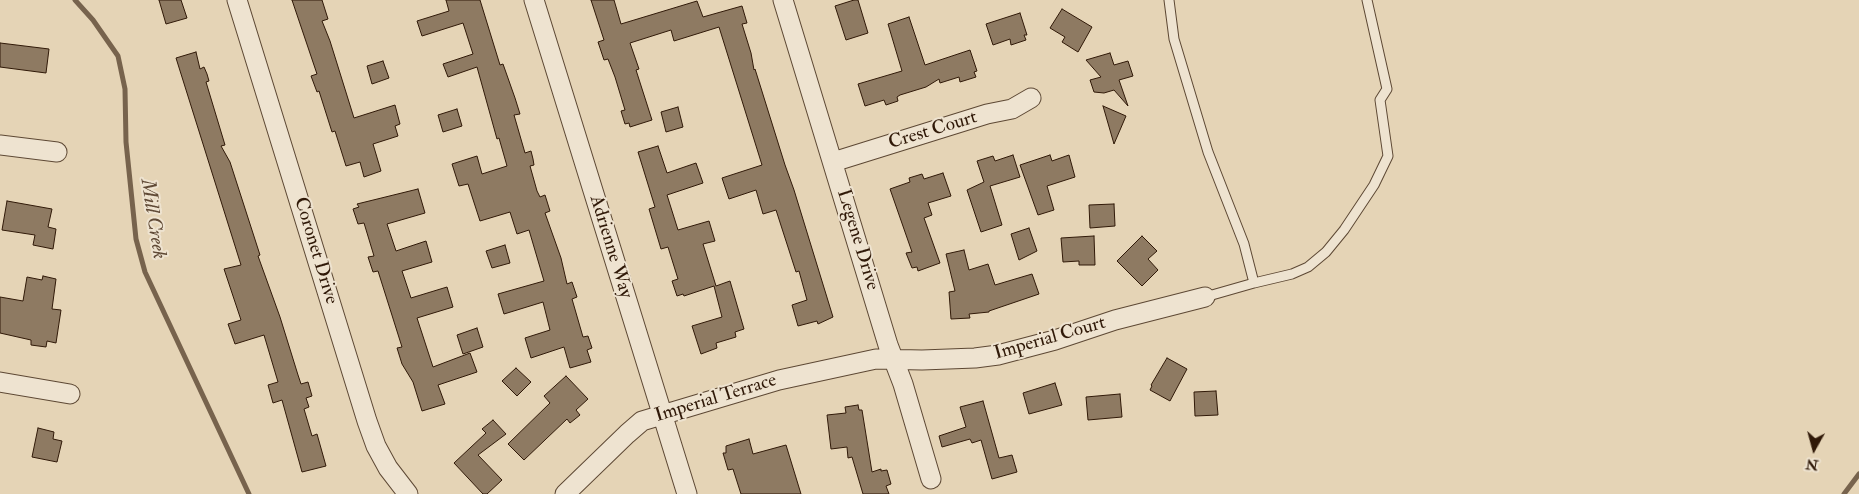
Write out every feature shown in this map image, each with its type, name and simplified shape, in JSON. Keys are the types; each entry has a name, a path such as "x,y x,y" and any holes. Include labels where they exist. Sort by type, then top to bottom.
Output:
{"street":[{"name":"Coronet Drive","path":"237,0 370,429 376,446 388,468 408,494"},
{"name":"Adrienne Way","path":"534,0 687,494"},
{"name":"Legene Drive","path":"783,0 931,479"},
{"name":"Crest Court","path":"833,162 986,114 1012,109 1031,98"},
{"path":"0,145 57,152"},
{"name":"Imperial Court","path":"893,360 998,356 1055,340 1114,320 1205,297"},
{"name":"Imperial Terrace","path":"565,494 626,434 642,421 779,380 876,358 893,360"},
{"path":"0,382 70,394"}],"lane":[{"path":"1169,0 1174,39 1208,152 1244,244 1254,283"},
{"path":"1205,297 1308,268 1326,252 1344,230 1374,185 1388,156 1380,100 1387,89 1367,0"}],"building":[{"path":"159,0 181,0 187,18 166,24"},
{"path":"292,0 322,0 328,19 322,21 354,118 395,105 400,124 395,126 398,136 373,144 381,171 364,177 360,162 346,166 335,131 332,132 319,91 317,92 311,76 317,74"},
{"path":"446,0 480,0 500,65 503,64 520,114 514,115 525,153 531,151 534,165 530,166 537,191 540,197 545,195 550,211 545,213 561,258 567,284 572,282 577,297 572,299 583,337 588,336 592,348 587,350 591,362 570,368 564,347 531,358 525,338 550,330 543,302 504,314 498,294 544,281 529,230 517,234 510,212 480,221 468,184 459,186 452,164 477,156 482,174 507,166 499,138 497,139 477,67 448,77 443,64 473,54 463,23 422,36 417,21 449,11"},
{"path":"591,0 614,0 621,24 697,1 703,17 742,6 747,23 742,24 754,70 794,190 833,317 818,324 817,321 798,326 792,305 807,300 799,271 796,272 776,210 763,214 756,190 729,199 722,178 762,165 719,27 674,41 671,30 630,43 639,69 636,70 652,120 630,127 629,123 625,124 621,111 625,110 615,77 608,59 604,60 598,42 604,40"},
{"path":"858,0 868,33 846,40 835,6"},
{"path":"1062,9 1092,27 1078,52 1062,42 1065,37 1050,28"},
{"path":"1020,13 1027,35 1024,35 1026,40 1011,45 1010,39 993,45 986,24"},
{"path":"909,17 925,65 970,50 977,71 974,72 976,77 960,82 959,77 940,83 939,79 926,87 900,95 897,97 898,101 886,105 884,100 865,106 858,84 902,71 888,24"},
{"path":"0,43 49,49 46,73 0,67"},
{"path":"196,52 200,69 204,67 209,81 206,82 225,145 221,146 230,162 260,255 258,256 301,384 308,382 312,396 306,398 309,407 304,409 312,436 317,434 326,466 302,472 282,400 273,403 268,385 278,382 264,335 235,344 228,324 241,320 224,269 241,265 176,58"},
{"path":"1110,53 1114,65 1128,61 1133,76 1119,80 1128,106 1114,90 1104,93 1094,92 1090,80 1101,77 1086,60"},
{"path":"383,61 389,78 372,84 367,66"},
{"path":"1103,106 1126,116 1114,144"},
{"path":"678,107 683,127 666,132 661,112"},
{"path":"457,109 462,126 443,132 438,115"},
{"path":"658,146 667,173 696,163 703,183 667,195 678,230 709,221 715,241 703,244 716,286 730,281 744,329 735,332 736,337 716,343 717,348 701,354 692,326 722,317 714,286 684,296 683,294 677,296 672,281 678,279 668,247 661,249 649,209 655,207 638,152"},
{"path":"1013,155 1020,177 990,186 1002,225 981,232 967,190 984,182 977,161 993,156 995,161"},
{"path":"1050,155 1052,161 1069,155 1075,177 1047,186 1054,210 1038,215 1020,165"},
{"path":"943,173 951,196 928,203 932,215 924,218 940,263 918,271 917,267 912,268 906,253 912,252 890,189 910,182 909,178 922,174 924,179"},
{"path":"418,189 425,213 387,224 396,251 426,241 432,262 402,271 411,298 447,287 453,307 417,318 433,367 470,353 477,372 438,385 445,404 422,411 413,382 402,364 397,348 402,347 378,271 373,272 368,257 374,256 364,223 358,224 353,209 359,207 357,204"},
{"path":"7,201 52,209 48,227 56,229 53,249 33,245 35,235 2,230"},
{"path":"1114,204 1115,226 1090,228 1089,205"},
{"path":"1029,228 1037,251 1019,260 1011,234"},
{"path":"1094,236 1095,265 1079,265 1079,261 1063,262 1061,238"},
{"path":"1142,236 1157,251 1148,259 1158,270 1142,286 1117,261"},
{"path":"505,245 510,263 492,268 486,251"},
{"path":"964,250 969,270 988,264 995,285 1032,274 1039,294 989,312 969,314 970,318 951,319 949,292 955,291 946,254"},
{"path":"43,276 56,279 52,309 61,310 56,343 47,341 46,347 31,345 31,340 0,333 0,297 23,301 27,277 42,280"},
{"path":"477,328 483,347 463,354 457,335"},
{"path":"1167,358 1187,369 1170,401 1150,390"},
{"path":"516,368 531,382 517,396 502,381"},
{"path":"566,376 588,399 576,410 580,415 570,423 567,419 524,460 508,444 550,403 544,396"},
{"path":"1055,383 1062,405 1029,414 1023,393"},
{"path":"1216,391 1218,415 1195,416 1194,392"},
{"path":"1120,394 1122,417 1088,420 1086,397"},
{"path":"983,401 999,458 1012,455 1017,472 992,479 981,440 972,443 970,439 942,447 939,436 966,427 960,407"},
{"path":"858,405 859,410 862,410 872,472 881,469 881,471 887,470 891,484 886,486 889,494 863,494 852,457 848,458 847,447 831,449 827,415 846,413 845,407"},
{"path":"493,420 506,434 478,455 502,480 487,494 483,494 454,463 486,433 482,429"},
{"path":"38,428 54,432 53,439 62,441 57,462 32,457"},
{"path":"749,439 753,454 786,445 801,494 741,494 733,469 728,470 723,453 726,453 726,446"}],"waterway":[{"name":"Mill Creek","path":"75,0 93,20 118,56 125,89 126,142 136,239 145,272 249,494"},
{"name":"Mill Creek","path":"1844,494 1859,474"}]}
